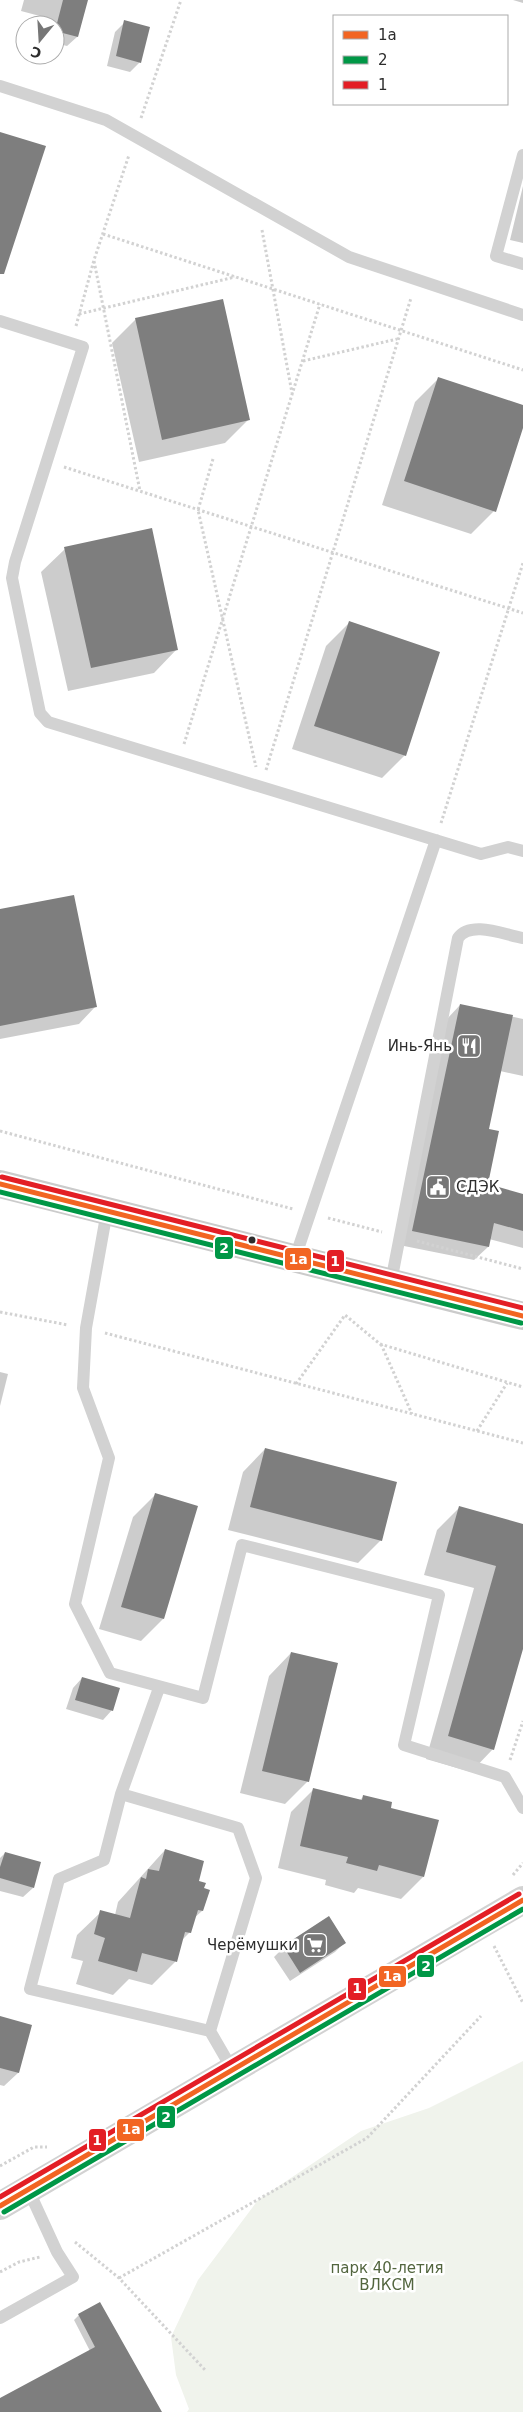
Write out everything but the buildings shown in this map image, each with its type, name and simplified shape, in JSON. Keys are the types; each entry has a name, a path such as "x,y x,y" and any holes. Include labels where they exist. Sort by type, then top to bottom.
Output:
{"main road":[{"path":"0,1184 523,1316"}],"street":[{"path":"0,2206 232,2068 523,1900"}],"lane":[{"path":"0,86 106,120 349,257 523,314"},
{"path":"523,155 496,256 523,264"},
{"path":"0,321 83,347 15,562 12,578 40,713 48,722 481,854 508,847 523,851"},
{"path":"295,1258 436,840"},
{"path":"391,1282 458,938 463,932 471,929 523,938"},
{"path":"107,1211 86,1328 83,1388 109,1458 75,1604 110,1673 159,1688 203,1698 242,1545 439,1595 404,1745 505,1777 523,1808"},
{"path":"159,1688 121,1794 104,1860 59,1879 30,1989 210,2031 232,2068"},
{"path":"121,1794 238,1828 256,1878 210,2031"},
{"path":"0,2318 73,2277 57,2252 28,2189"}],"path":[{"path":"71,343 94,260 180,0"},
{"path":"257,205 274,289 292,395"},
{"path":"103,234 523,370"},
{"path":"94,260 140,491"},
{"path":"80,314 236,277"},
{"path":"261,787 400,330 418,280"},
{"path":"178,762 320,304"},
{"path":"303,361 398,338"},
{"path":"213,458 198,510 261,787"},
{"path":"47,462 523,613"},
{"path":"436,840 523,563"},
{"path":"0,1131 523,1269"},
{"path":"0,1312 86,1328 523,1443"},
{"path":"296,1384 344,1316 380,1344 523,1387"},
{"path":"380,1344 412,1414"},
{"path":"477,1431 507,1383"},
{"path":"505,1777 523,1721"},
{"path":"482,1924 523,2002"},
{"path":"119,2278 367,2138 481,2016"},
{"path":"75,2242 119,2278 206,2372"},
{"path":"0,2272 19,2262 57,2252"}],"green space":[{"name":"парк 40-летия ВЛКСМ","path":"523,2061 523,2412 187,2412 189,2409 176,2375 171,2337 198,2280 258,2200 361,2131 429,2108"}],"transit line":[{"name":"1","path":"2,1177 523,1308"},
{"name":"1а","path":"0,1184 523,1316"},
{"name":"2","path":"0,1192 521,1323"},
{"name":"1","path":"0,2197 519,1894"},
{"name":"1а","path":"0,2206 523,1900"},
{"name":"2","path":"4,2212 523,1909"}],"place":[{"name":"Инь-Янь","path":"469,1046"},
{"name":"СДЭК","path":"438,1187"},
{"name":"Черёмушки","path":"315,1945"}]}
